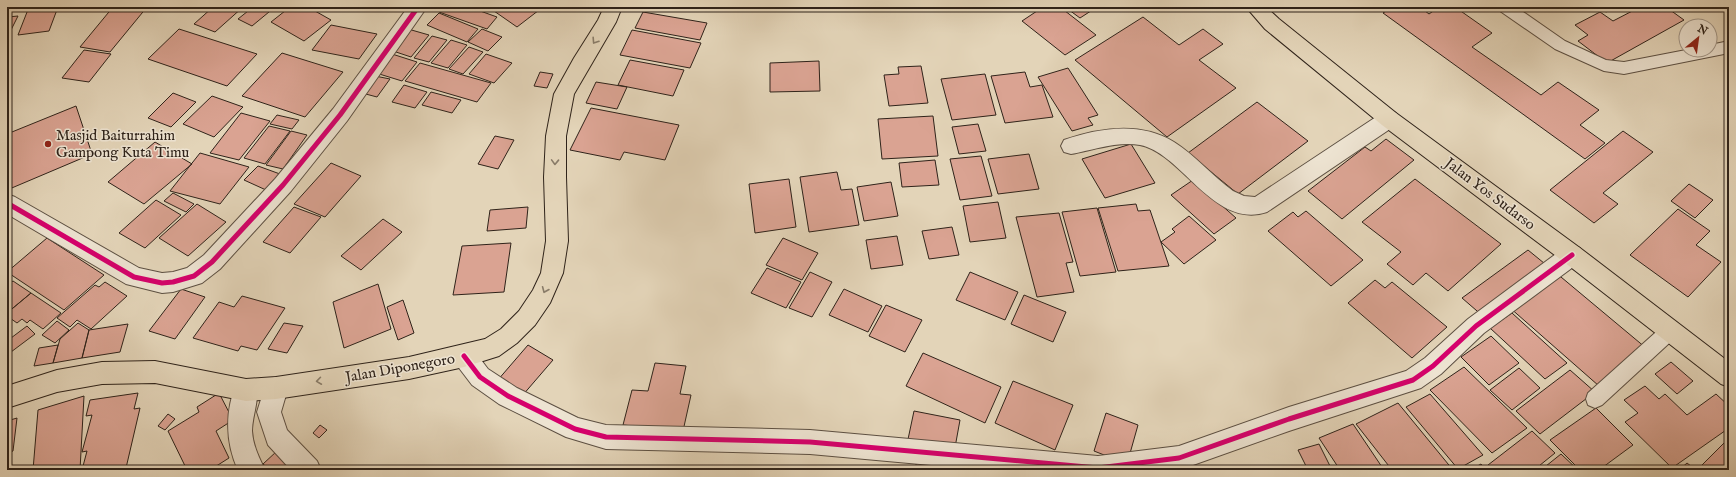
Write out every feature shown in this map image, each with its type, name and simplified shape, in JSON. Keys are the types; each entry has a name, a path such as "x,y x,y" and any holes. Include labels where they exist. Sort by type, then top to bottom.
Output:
{"highway":[{"name":"Jalan Diponegoro","path":"7,397 57,381 102,372 155,372 246,390 276,388 409,368 464,356 491,348 509,336 527,318 545,290 552,273 557,241 554,177 556,136 564,94 581,63 607,22 613,7"},
{"name":"Jalan Yos Sudarso","path":"1255,7 1272,24 1389,119 1572,255 1729,376"}],"street":[{"path":"7,203 134,278 162,283 173,282 194,276 212,262 283,185 340,115 418,7"},
{"path":"1071,146 1128,136 1153,140 1169,149 1226,197 1238,203 1260,206 1389,119"},
{"path":"464,356 480,377 508,396 575,429 606,437 810,442 1098,468 1179,458 1289,419 1413,380 1433,366 1476,326 1572,255"},
{"path":"276,388 269,412 277,437 308,470"},
{"path":"246,390 240,421 239,439 244,458 252,470"}],"lane":[{"path":"1505,7 1560,45 1604,65 1624,68 1729,47"},
{"path":"1595,399 1671,330"}],"building":[{"path":"7,7 13,7 8,17 18,16 7,38"},
{"path":"29,7 58,7 49,31 18,35"},
{"path":"77,7 112,7 76,11"},
{"path":"113,7 147,7 110,52 80,47"},
{"path":"213,7 243,7 215,32 194,24"},
{"path":"253,7 275,7 252,26 238,19"},
{"path":"290,7 308,7 331,20 304,41 271,22"},
{"path":"444,7 469,7 497,17 487,29 439,12"},
{"path":"500,7 543,7 517,27 494,11"},
{"path":"1043,7 1060,7 1096,35 1065,55 1022,21"},
{"path":"1065,7 1097,7 1080,18"},
{"path":"1392,7 1420,7 1429,14 1439,7 1455,7 1492,33 1472,47 1541,95 1558,82 1599,110 1580,125 1605,143 1585,159 1383,13"},
{"path":"1599,7 1616,7 1606,12"},
{"path":"1640,7 1666,7 1681,18 1678,18 1678,23 1607,63 1578,41 1588,35 1575,25 1600,12 1613,21"},
{"path":"643,12 707,23 700,40 635,28"},
{"path":"439,13 478,29 467,42 427,25"},
{"path":"1143,17 1179,45 1203,29 1223,44 1199,60 1236,88 1167,137 1075,60"},
{"path":"331,25 377,34 359,59 312,50"},
{"path":"179,29 257,54 227,86 148,59"},
{"path":"408,29 429,35 411,57 390,50"},
{"path":"482,29 502,37 488,51 468,42"},
{"path":"632,30 701,43 690,68 620,55"},
{"path":"432,36 447,40 429,62 414,58"},
{"path":"451,40 467,45 448,68 431,63"},
{"path":"469,47 483,52 463,74 449,69"},
{"path":"84,50 111,54 89,82 62,78"},
{"path":"282,53 343,72 305,117 242,96"},
{"path":"392,54 417,62 402,81 376,73"},
{"path":"486,54 512,63 494,83 469,74"},
{"path":"630,60 684,70 673,96 618,85"},
{"path":"819,61 820,91 770,92 770,63"},
{"path":"420,63 491,83 477,102 405,81"},
{"path":"921,66 928,103 889,106 884,75 899,74 898,67"},
{"path":"1068,68 1098,115 1088,118 1093,125 1072,131 1038,77"},
{"path":"540,72 553,74 547,88 534,86"},
{"path":"1025,72 1030,87 1042,85 1053,117 1005,123 991,76"},
{"path":"985,74 996,115 952,120 941,79"},
{"path":"375,76 390,79 377,97 362,93"},
{"path":"596,82 627,87 617,109 586,103"},
{"path":"404,85 427,92 415,108 392,102"},
{"path":"431,92 461,100 452,113 422,105"},
{"path":"173,93 196,102 171,127 148,118"},
{"path":"212,96 243,107 214,137 183,124"},
{"path":"1257,102 1308,141 1238,194 1188,153"},
{"name":"Masjid Baiturrahim Gampong Kuta Timu","path":"76,106 92,154 7,190 7,134"},
{"path":"591,108 679,125 665,160 624,152 620,160 570,150"},
{"path":"241,113 270,121 239,160 210,153"},
{"path":"277,115 299,120 292,129 270,124"},
{"path":"933,116 938,156 882,159 878,119"},
{"path":"978,124 986,151 959,154 952,127"},
{"path":"269,126 290,131 265,164 244,158"},
{"path":"291,131 307,135 283,169 266,165"},
{"path":"1623,131 1653,152 1603,193 1618,204 1594,223 1550,190"},
{"path":"495,136 514,140 498,169 478,164"},
{"path":"1386,139 1414,160 1342,219 1308,191 1365,147 1371,151"},
{"path":"155,142 192,164 144,204 108,182"},
{"path":"1131,144 1155,183 1105,198 1082,159"},
{"path":"200,153 249,167 220,204 170,191"},
{"path":"1029,154 1039,189 998,194 988,159"},
{"path":"981,156 992,196 960,200 950,159"},
{"path":"935,160 939,185 902,187 899,163"},
{"path":"331,163 361,176 325,217 294,204"},
{"path":"258,166 280,174 266,190 244,180"},
{"path":"837,172 841,190 852,189 859,225 809,232 800,177"},
{"path":"789,179 796,227 755,233 749,184"},
{"path":"1415,179 1501,244 1448,291 1426,273 1413,285 1387,264 1401,252 1362,222"},
{"path":"1193,180 1236,218 1214,234 1171,195"},
{"path":"891,182 898,216 864,221 857,187"},
{"path":"1689,184 1713,200 1695,218 1671,201"},
{"path":"173,193 194,204 186,212 164,201"},
{"path":"156,200 181,215 145,248 119,233"},
{"path":"998,202 1006,238 970,242 963,206"},
{"path":"197,204 226,222 188,256 159,238"},
{"path":"1136,204 1138,211 1150,210 1169,266 1118,271 1098,208"},
{"path":"294,207 321,217 290,253 263,242"},
{"path":"528,207 526,228 487,231 490,210"},
{"path":"1097,208 1116,272 1080,276 1062,212"},
{"path":"1678,209 1710,231 1696,245 1721,262 1688,297 1630,255"},
{"path":"1306,211 1363,260 1331,286 1268,231 1293,212 1298,217"},
{"path":"1059,213 1073,262 1066,263 1074,292 1037,297 1016,217"},
{"path":"1189,216 1216,240 1184,264 1161,242 1175,232 1172,229"},
{"path":"383,219 402,232 361,270 341,256"},
{"path":"952,227 959,255 929,259 922,231"},
{"path":"897,236 903,265 871,269 866,240"},
{"path":"47,238 104,275 64,310 7,272"},
{"path":"783,238 818,253 802,280 766,265"},
{"path":"511,243 504,292 453,295 462,246"},
{"path":"1528,250 1550,268 1484,317 1462,298"},
{"path":"767,268 801,282 786,308 751,293"},
{"path":"810,272 832,282 812,317 789,308"},
{"path":"970,272 1018,292 1005,320 956,300"},
{"path":"1555,272 1646,348 1599,386 1509,307"},
{"path":"1375,280 1385,288 1392,282 1447,327 1412,358 1348,303"},
{"path":"13,281 31,293 7,313 7,285"},
{"path":"105,282 127,296 91,329 77,320 70,327 57,318 95,285 99,287"},
{"path":"378,284 391,329 344,348 333,302"},
{"path":"181,289 205,297 175,339 149,331"},
{"path":"844,289 882,306 868,332 829,315"},
{"path":"31,293 61,313 43,329 30,320 27,323 22,319 17,323 7,316 7,313"},
{"path":"1024,295 1066,312 1053,342 1011,324"},
{"path":"242,296 285,308 257,350 241,346 238,351 193,338 219,302 234,307"},
{"path":"403,300 414,333 398,340 387,307"},
{"path":"886,305 922,320 905,352 869,336"},
{"path":"1512,313 1567,363 1545,379 1490,328"},
{"path":"57,321 69,330 55,343 42,335"},
{"path":"78,323 89,330 82,358 53,363 60,339"},
{"path":"284,323 303,326 287,353 268,349"},
{"path":"128,324 120,352 82,358 89,330"},
{"path":"27,326 35,334 7,355 7,341"},
{"path":"1491,336 1519,363 1489,385 1461,357"},
{"path":"58,345 53,363 34,366 39,348"},
{"path":"528,345 553,360 522,396 497,381"},
{"path":"923,353 1001,387 985,423 906,386"},
{"path":"1671,362 1693,381 1677,394 1655,374"},
{"path":"655,363 686,366 680,394 691,395 683,431 623,425 632,390 648,391"},
{"path":"1464,367 1527,428 1492,453 1430,390"},
{"path":"1519,368 1540,388 1512,410 1490,390"},
{"path":"1570,370 1595,392 1540,434 1516,411"},
{"path":"1013,381 1073,405 1055,450 995,423"},
{"path":"1645,386 1659,399 1665,394 1687,415 1716,394 1729,406 1729,428 1672,468 1625,422 1638,413 1624,400"},
{"path":"138,393 134,409 140,408 126,468 110,470 82,470 87,451 82,452 92,415 86,416 90,400"},
{"path":"219,393 233,420 216,431 229,458 210,470 187,470 168,431 199,412 197,407"},
{"path":"1430,394 1483,455 1458,469 1406,407"},
{"path":"84,396 80,470 33,470 38,410"},
{"path":"1398,403 1453,470 1392,470 1356,424"},
{"path":"1596,408 1633,445 1599,470 1580,470 1550,440"},
{"path":"914,411 960,420 954,453 907,444"},
{"path":"1106,413 1138,425 1127,464 1094,451"},
{"path":"168,414 175,419 165,430 158,426"},
{"path":"17,418 13,451 7,453 7,421"},
{"path":"1353,424 1384,470 1340,470 1319,438"},
{"path":"320,425 327,430 319,438 313,433"},
{"path":"1532,431 1555,453 1534,470 1493,470 1488,465"},
{"path":"1729,438 1729,470 1697,470"},
{"path":"1319,444 1332,470 1308,470 1298,450"},
{"path":"277,451 291,470 270,470 263,464"},
{"path":"1561,454 1578,470 1541,470"},
{"path":"918,461 935,470 913,470"},
{"path":"1687,463 1696,470 1679,470"},
{"path":"1481,464 1486,470 1470,470"}],"cycle path":[{"path":"7,203 134,277 162,283 173,282 194,276 212,262 283,185 340,115 418,7"},
{"path":"464,356 480,377 508,396 575,429 606,437 810,442 1098,468 1179,458 1289,419 1413,380 1433,366 1476,326 1572,255"}],"place":[{"name":"Masjid Baiturrahim Gampong Kuta Timu","path":"48,144"}]}
